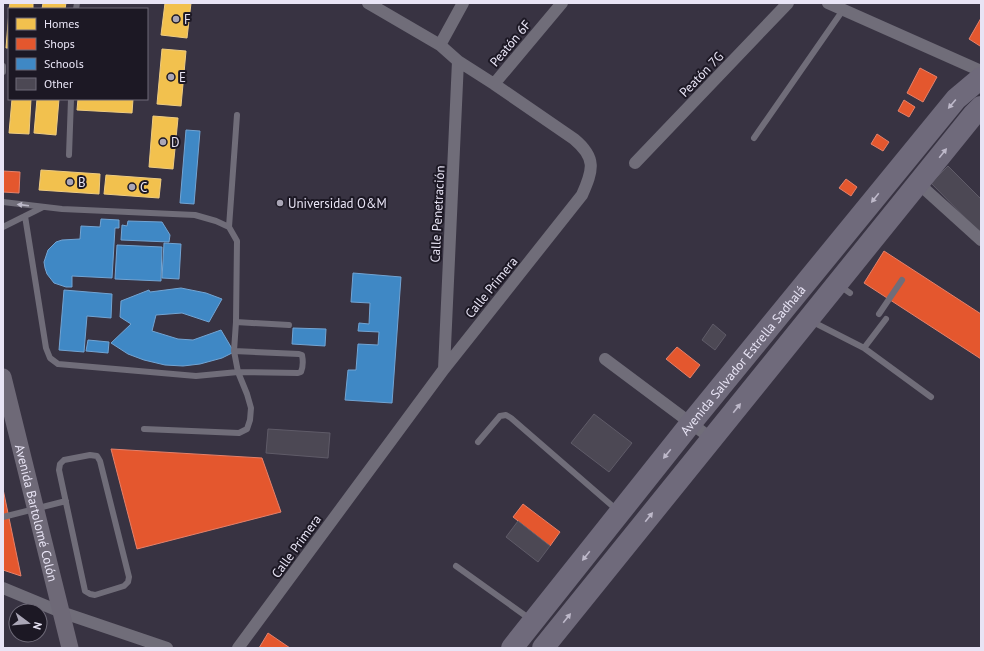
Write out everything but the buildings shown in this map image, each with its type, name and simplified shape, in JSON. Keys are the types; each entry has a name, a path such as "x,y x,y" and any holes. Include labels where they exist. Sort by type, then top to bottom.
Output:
{"highway":[{"name":"Avenida Salvador Estrella Sadhalá","path":"512,648 691,423 956,99 981,78"},
{"name":"Avenida Salvador Estrella Sadhalá","path":"542,648 808,320 843,289 865,254 918,183 981,107"}],"main road":[{"name":"Avenida Bartolomé Colón","path":"3,377 70,648"}],"street":[{"name":"Calle Primera","path":"238,648 444,369 582,195 589,179 591,162 585,149 574,139 458,61 440,45 368,3"},
{"path":"440,45 463,3"},
{"name":"Peatón 6F","path":"494,84 562,3"},
{"name":"Peatón 7G","path":"634,163 788,3"},
{"path":"828,3 845,7 981,71"},
{"name":"Calle Penetración","path":"444,369 458,61"},
{"path":"918,183 981,240"},
{"path":"605,359 712,439"},
{"path":"3,588 61,612 167,648"}],"lane":[{"path":"754,138 845,7"},
{"path":"3,66 3,72"},
{"path":"70,155 71,100"},
{"path":"229,227 237,116"},
{"path":"3,202 43,207 195,215 216,221 229,227 237,240 234,352 238,372 251,408 250,420 247,429 239,433 144,429"},
{"path":"3,227 43,207"},
{"path":"25,216 42,332 50,358 58,364 196,376 238,372 298,373 301,372 302,369 302,355 299,354 234,352"},
{"path":"879,314 902,280"},
{"path":"864,348 886,319"},
{"path":"808,320 864,348 931,397"},
{"path":"236,322 289,325"},
{"path":"478,442 500,416 506,415 620,512"},
{"path":"90,455 96,456 100,461 129,577 128,582 124,586 95,595 85,591 66,501 59,470 60,464 64,460 90,455"},
{"path":"3,517 66,501"},
{"path":"456,566 533,621"}],"place":[{"name":"F","path":"176,19"},
{"name":"E","path":"171,77"},
{"name":"D","path":"163,142"},
{"name":"B","path":"70,182"},
{"name":"C","path":"132,187"},
{"name":"Universidad O&M","path":"280,203"}]}
